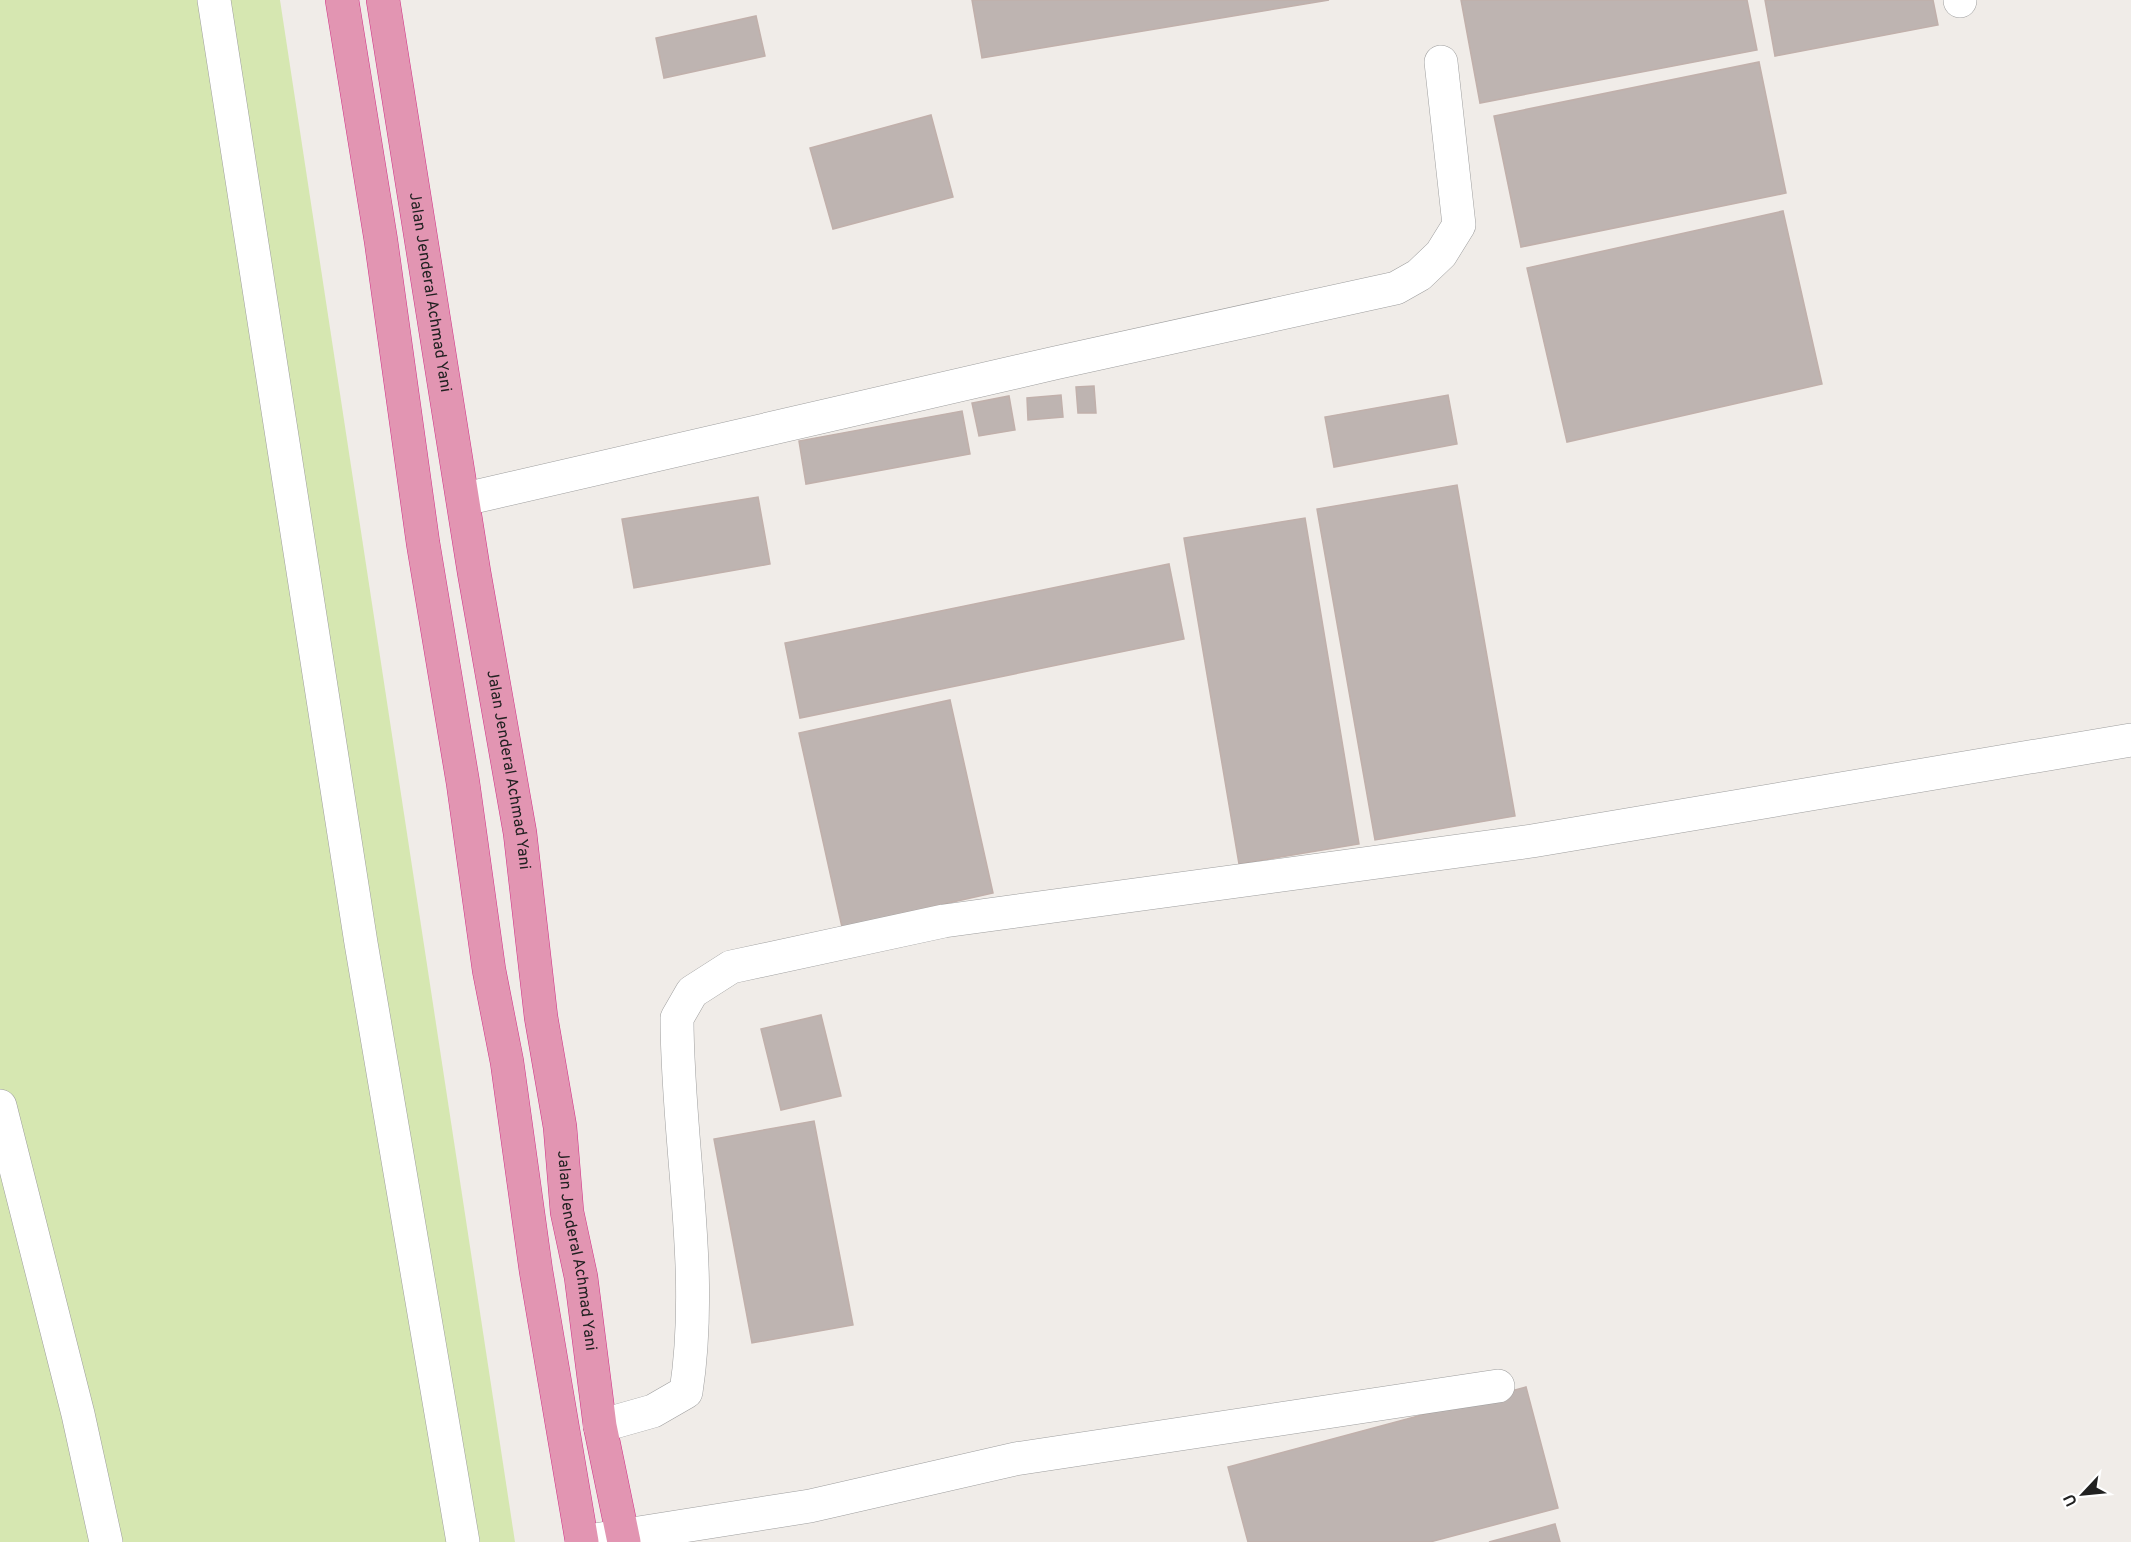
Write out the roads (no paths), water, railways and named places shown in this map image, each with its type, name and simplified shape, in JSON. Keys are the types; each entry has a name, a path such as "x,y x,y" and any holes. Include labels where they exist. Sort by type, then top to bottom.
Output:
{"highway":[{"path":"342,0 381,241 423,543 466,804 489,970 507,1062 536,1271 582,1542"},
{"name":"Jalan Jenderal Achmad Yani","path":"383,0 486,640 520,833 541,1017 560,1127 567,1212 581,1277 600,1426 624,1540"}],"lane":[{"path":"214,0 361,943 462,1542"},
{"path":"465,499 1054,363 1396,288 1419,275 1441,254 1459,225 1441,62"},
{"path":"600,1426 653,1411 686,1392 692,1353 690,1256 677,1018 692,992 731,968 944,921 1532,841 2131,741"},
{"path":"0,1106 78,1414 106,1542"},
{"path":"582,1542 624,1540 810,1506 1016,1459 1498,1386"}]}
